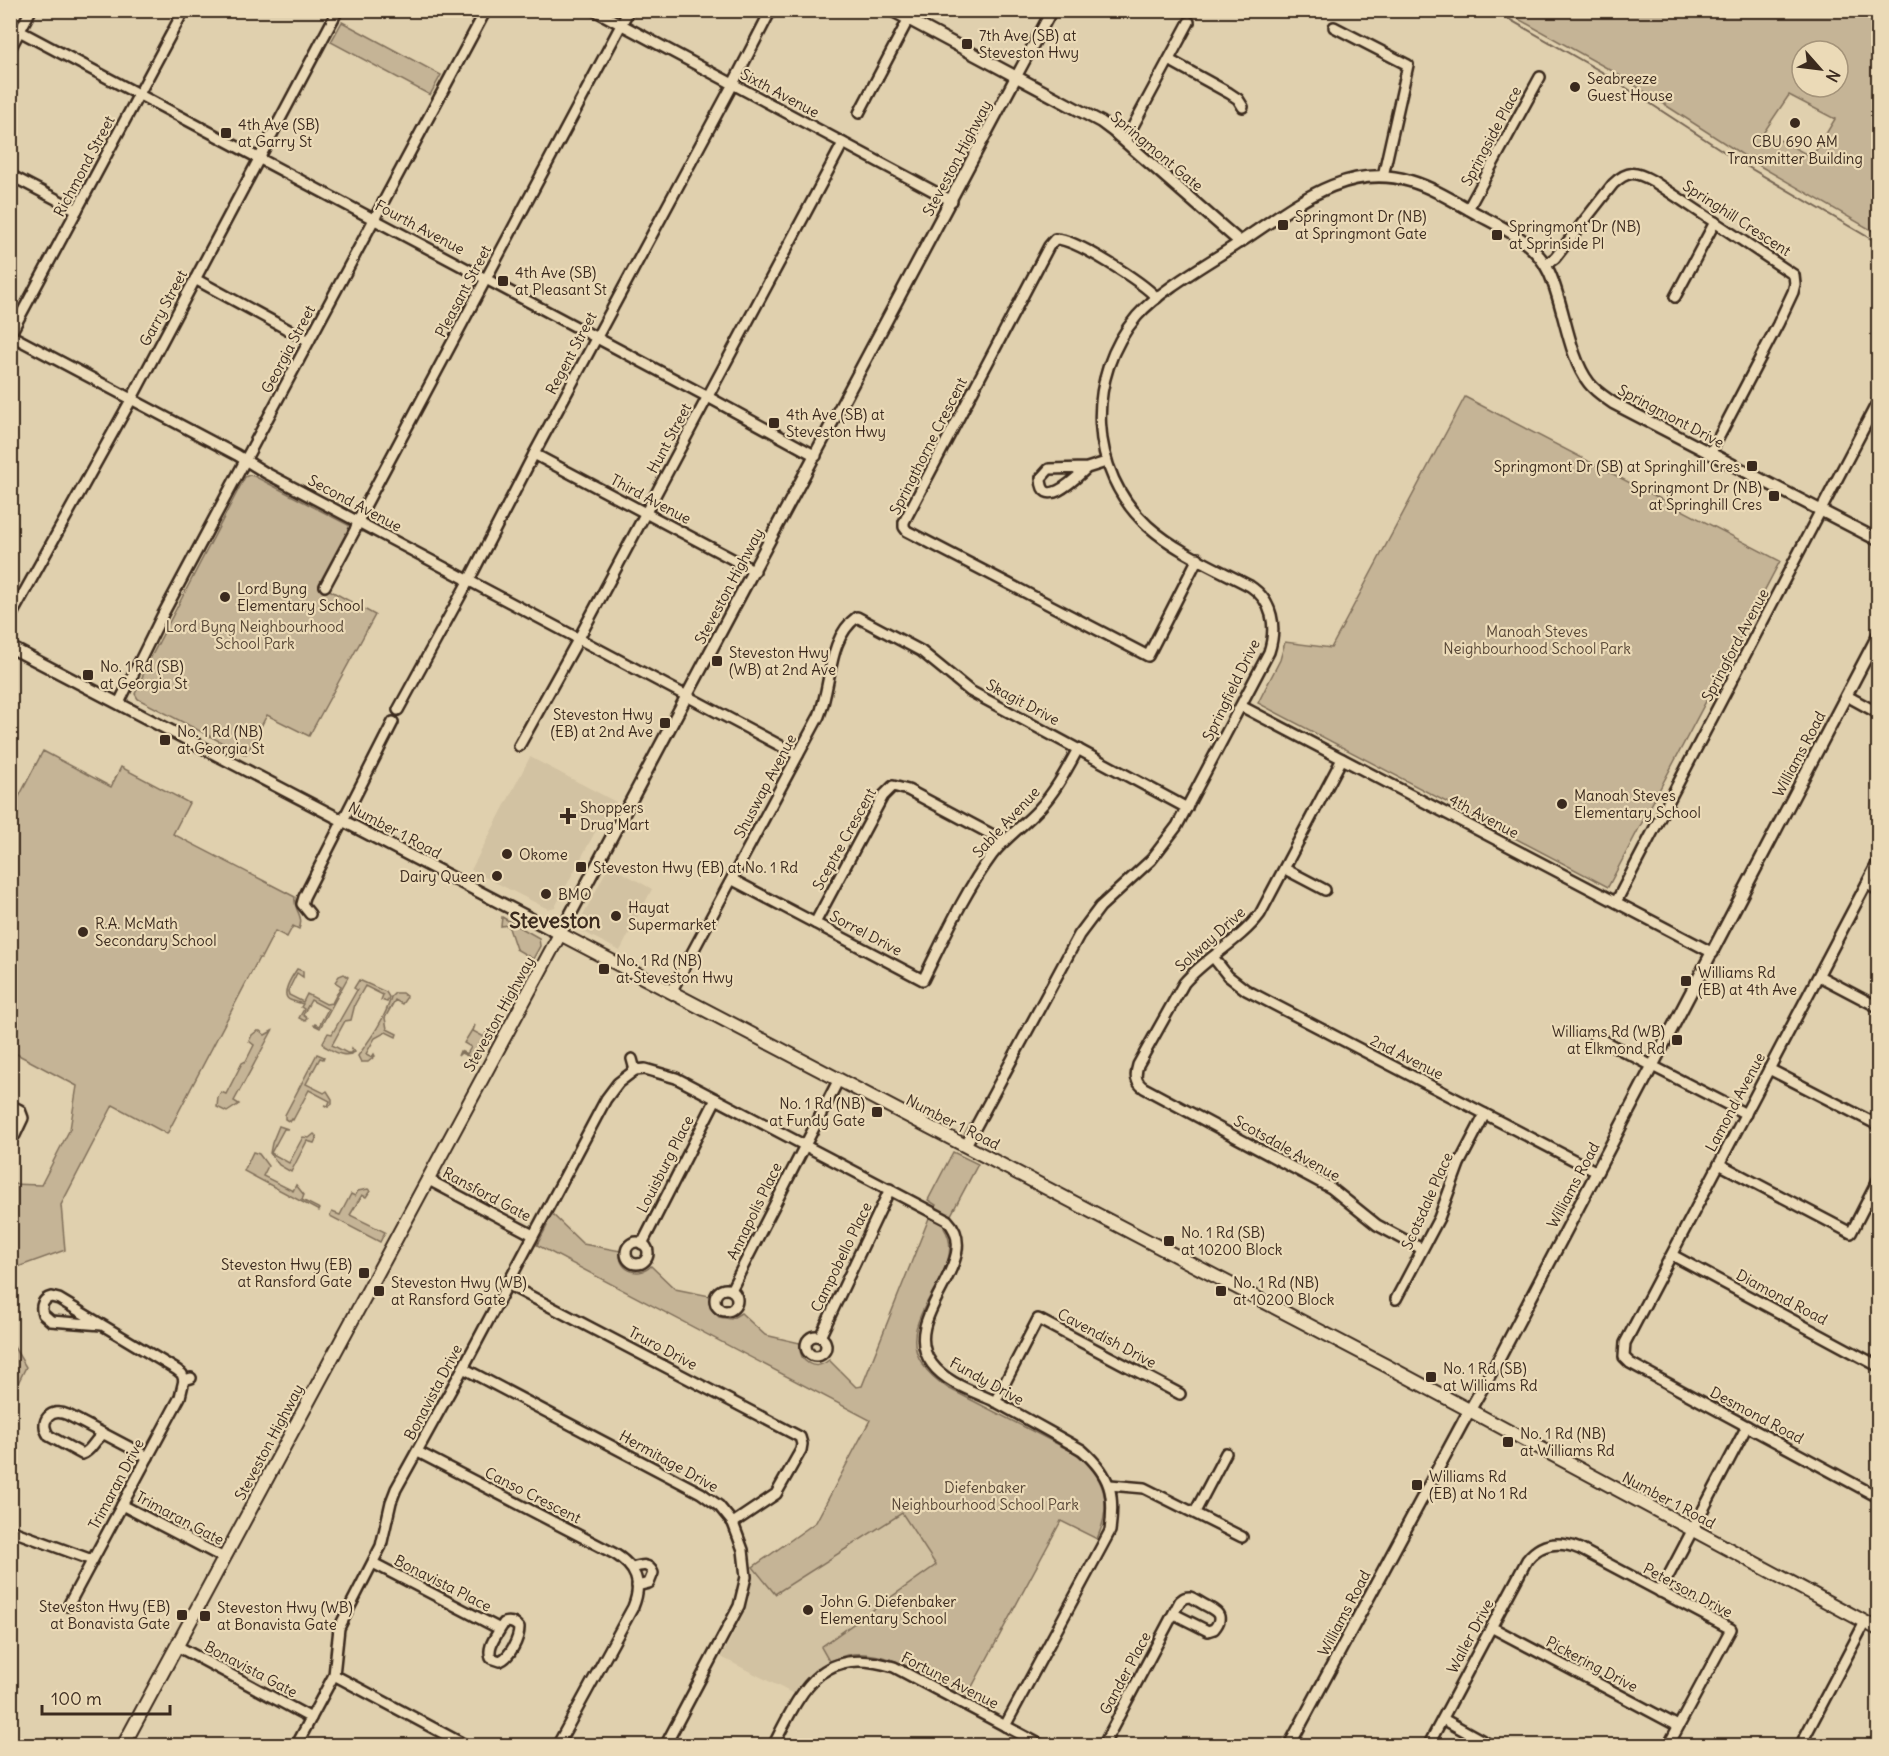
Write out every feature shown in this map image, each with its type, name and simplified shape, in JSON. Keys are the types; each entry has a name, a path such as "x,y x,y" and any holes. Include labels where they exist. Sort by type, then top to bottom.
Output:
{"main road":[{"name":"Number 1 Road","path":"560,934 966,1145 1878,1629"},
{"name":"Steveston Highway","path":"123,1746 560,934"}],"street":[{"path":"10,49 31,10"},
{"name":"Richmond Street","path":"11,335 184,10"},
{"name":"Garry Street","path":"10,618 131,400 338,10"},
{"name":"Georgia Street","path":"118,703 169,603 486,10"},
{"name":"Sixth Avenue","path":"594,10 952,201"},
{"name":"Pleasant Street","path":"325,586 629,10"},
{"name":"Regent Street","path":"398,710 771,10"},
{"name":"Springmont Gate","path":"891,10 1090,116 1113,131 1240,242"},
{"name":"Steveston Highway","path":"560,934 1052,10"},
{"path":"859,113 908,20"},
{"path":"1125,141 1189,22"},
{"name":"Fourth Avenue","path":"10,26 816,456"},
{"path":"1334,27 1408,65 1383,176"},
{"path":"1169,60 1229,93 1238,99 1243,107"},
{"name":"Springside Place","path":"1468,209 1540,77"},
{"name":"Hunt Street","path":"519,746 843,143"},
{"name":"Springhill Crescent","path":"1545,265 1554,258 1613,184 1629,173 1640,174 1653,181 1794,275 1796,284 1778,324 1710,454"},
{"path":"10,175 77,210"},
{"name":"Springmont Drive","path":"1240,242 1322,189 1353,178 1383,176 1419,184 1468,209 1530,246 1545,265 1555,286 1583,374 1599,394 1878,540"},
{"path":"1675,297 1715,222"},
{"name":"Springthorne Crescent","path":"1157,298 1140,283 1079,247 1062,239 1055,239 1049,246 951,431 904,522 904,527 907,531 1148,656 1198,558"},
{"name":"Springfield Drive","path":"966,1145 1079,935 1105,902 1151,860 1171,835 1269,652 1273,633 1270,610 1266,602 1256,591 1168,541 1147,525 1119,489 1106,462 1100,430 1099,411 1109,364 1121,339 1138,316 1157,298 1240,242"},
{"path":"195,279 309,341"},
{"name":"Second Avenue","path":"11,335 687,697"},
{"name":"Springford Avenue","path":"1616,902 1878,401"},
{"name":"Third Avenue","path":"534,454 754,571"},
{"path":"1087,468 1059,491 1051,493 1042,486 1041,478 1049,469 1087,468 1106,462"},
{"name":"Skagit Drive","path":"852,621 857,618 916,648 970,690 1187,808"},
{"name":"Shuswap Avenue","path":"671,992 823,707 832,660 852,621"},
{"name":"Williams Road","path":"1289,1746 1597,1172 1878,635"},
{"name":"Number 1 Road","path":"10,647 560,934"},
{"path":"1847,696 1878,713"},
{"path":"687,697 798,755"},
{"name":"4th Avenue","path":"1241,706 1713,953"},
{"path":"310,914 302,904 304,897 393,722"},
{"name":"Sable Avenue","path":"923,980 977,877 1004,841 1053,793 1078,749"},
{"name":"Solway Drive","path":"1136,1078 1138,1065 1179,989 1193,973 1255,921 1285,869 1342,759"},
{"name":"Sceptre Crescent","path":"815,923 884,796 893,786 908,790 1004,841"},
{"name":"Lamond Avenue","path":"1624,1357 1625,1343 1878,862"},
{"path":"1285,869 1325,890"},
{"name":"Sorrel Drive","path":"732,880 923,980"},
{"path":"1867,884 1878,890"},
{"name":"2nd Avenue","path":"1213,957 1228,976 1246,990 1597,1172"},
{"path":"1819,976 1878,1007"},
{"path":"1594,1036 1746,1114"},
{"path":"632,1059 635,1070"},
{"name":"Fundy Drive","path":"635,1070 645,1069 669,1075 944,1218 957,1236 956,1253 951,1269 926,1319 923,1330 926,1356 939,1372 951,1380 1082,1450 1094,1461 1110,1485"},
{"path":"1769,1069 1878,1125"},
{"name":"Bonavista Drive","path":"296,1746 334,1676 339,1628 381,1546 391,1503 612,1090 622,1078 635,1070"},
{"name":"Scotsdale Avenue","path":"1136,1078 1144,1088 1331,1188 1377,1225 1422,1249"},
{"name":"Annapolis Place","path":"732,1290 804,1144 839,1079"},
{"name":"Louisburg Place","path":"642,1244 716,1099"},
{"path":"10,1104 20,1110 23,1118 15,1135 10,1138"},
{"name":"Scotsdale Place","path":"1396,1299 1443,1209 1462,1158 1485,1114"},
{"path":"1719,1164 1851,1233 1878,1180"},
{"name":"Ransford Gate","path":"427,1179 533,1235"},
{"name":"Campobello Place","path":"820,1337 890,1189"},
{"name":"Diamond Road","path":"1672,1255 1878,1366"},
{"name":"Truro Drive","path":"507,1284 804,1441 776,1494 734,1523"},
{"path":"57,1297 102,1325 51,1321 43,1314 42,1304 48,1298 57,1297"},
{"name":"Cavendish Drive","path":"995,1402 1038,1319 1180,1394"},
{"name":"Trimaran Drive","path":"68,1606 188,1379 102,1325"},
{"name":"Desmond Road","path":"1624,1357 1630,1363 1878,1497"},
{"name":"Hermitage Drive","path":"464,1368 701,1493 719,1506 734,1523 743,1550 746,1577 744,1592 731,1623 665,1746"},
{"path":"104,1434 96,1439 86,1453 82,1454 49,1436 45,1424 51,1414 59,1412 104,1434 148,1457"},
{"path":"1660,1592 1747,1426"},
{"name":"Canso Crescent","path":"418,1452 615,1554 633,1568 645,1565 653,1574 649,1583 638,1586 633,1607 557,1746"},
{"path":"1195,1512 1226,1453"},
{"path":"1005,1726 1110,1531 1112,1517 1110,1485 1144,1488 1242,1538"},
{"name":"Trimaran Gate","path":"122,1505 224,1558"},
{"path":"11,1529 92,1560"},
{"name":"Peterson Drive","path":"1544,1546 1557,1543 1572,1546 1731,1629 1668,1746"},
{"name":"Waller Drive","path":"1428,1746 1527,1560 1544,1546"},
{"name":"Bonavista Place","path":"373,1563 500,1629"},
{"path":"633,1568 638,1586"},
{"name":"Gander Place","path":"1103,1746 1180,1601 1189,1597 1215,1610 1219,1620 1214,1629 1208,1631 1174,1614"},
{"path":"1800,1746 1865,1622"},
{"name":"Pickering Drive","path":"1491,1628 1678,1726"},
{"name":"Bonavista Gate","path":"177,1646 311,1718"},
{"name":"Fortune Avenue","path":"773,1746 807,1685 835,1665 860,1660 894,1667 1043,1746"},
{"path":"334,1676 467,1746"},
{"path":"1443,1719 1492,1746"}],"shaded area":[{"path":"530,757 616,802 594,834 555,907 548,909 471,870"},
{"path":"609,865 652,889 620,951 580,930 578,926"},
{"name":"John G. Diefenbaker Elementary School","path":"901,1512 936,1565 821,1647 829,1661 810,1674 794,1694 721,1657 749,1600 753,1567 776,1594"}],"green space":[{"path":"1504,11 1878,11 1878,234 1760,166 1614,72"},
{"path":"342,22 441,75 430,95 331,42"},
{"name":"Manoah Steves Neighbourhood School Park","path":"1465,397 1780,561 1608,887 1258,703 1280,660 1285,642 1331,648"},
{"name":"Lord Byng Neighbourhood School Park","path":"249,475 354,528 322,586 375,615 309,736 267,715 246,755 138,699 135,694 149,661 245,477"},
{"path":"43,751 111,787 121,767 189,803 173,834 295,897 301,920 299,929 293,926 287,937 275,931 167,1134 113,1105 61,1205 65,1250 12,1269 11,1272 11,1184 41,1185 70,1129 77,1086 11,1051 11,812"},
{"path":"502,917 539,938 540,946 533,959 516,949 508,925 501,926"},
{"path":"297,969 303,971 303,977 297,973 288,991 289,995 303,1002 307,994 326,1004 332,1003 341,986 335,982 339,976 344,974 348,977 320,1028 314,1025 319,1026 328,1009 311,1000 303,1015 307,1018 305,1021 299,1018 304,1009 301,1007 303,1004 287,997 286,990"},
{"path":"359,980 386,992 389,997 387,1002 381,1000 383,995 365,986 355,1004 351,1020 345,1021 332,1045 347,1053 351,1053 352,1048 355,1052 347,1055 335,1052 324,1046 323,1042 328,1033 332,1034 357,990 354,988"},
{"path":"395,993 402,993 407,997 402,1004 395,1000 385,1018 387,1029 397,1034 396,1037 386,1032 375,1038 366,1054 375,1056 368,1062 361,1062 358,1056 377,1028"},
{"path":"475,1025 473,1031 484,1037 487,1031 490,1035 472,1066 467,1064 470,1057 461,1053 458,1056 460,1051 467,1054 471,1047 464,1043"},
{"path":"257,1031 265,1035 272,1031 234,1101 239,1104 227,1112 217,1107 218,1097 221,1092 226,1094 242,1063 246,1061 254,1045 249,1041"},
{"path":"317,1054 324,1057 320,1058 306,1084 324,1093 327,1091 332,1104 328,1107 324,1105 328,1106 330,1101 309,1090 290,1122 285,1119 285,1115"},
{"path":"279,1126 288,1129 284,1129 271,1153 289,1163 303,1137 309,1138 314,1134 317,1137 314,1143 307,1141 291,1172 279,1165 270,1153"},
{"path":"253,1152 259,1154 268,1166 263,1176 293,1191 296,1185 304,1195 302,1200 320,1209 319,1211 244,1171"},
{"name":"Diefenbaker Neighbourhood School Park","path":"953,1152 978,1164 944,1228 950,1247 946,1266 925,1305 917,1326 915,1346 924,1367 948,1388 1075,1453 1093,1471 1103,1491 1105,1502 1105,1514 1097,1539 1061,1521 966,1698 924,1674 893,1660 862,1654 847,1655 829,1661 821,1647 936,1565 902,1513 775,1594 753,1567 816,1522 870,1420 537,1245 551,1213 583,1244 621,1251 622,1263 629,1270 640,1272 651,1266 675,1289 710,1296 710,1308 719,1317 731,1319 741,1313 765,1335 800,1343 804,1360 808,1363 818,1365 829,1360 856,1387 862,1386 936,1205 928,1200"},
{"path":"368,1189 370,1191 366,1197 362,1195 350,1215 385,1232 380,1242 330,1216 332,1212 340,1215 351,1194 355,1196 358,1191"},
{"path":"11,1342 26,1367 11,1397"}],"waterway":[{"path":"1493,10 1602,72 1743,164 1878,243"}],"place":[{"name":"7th Ave (SB) at Steveston Hwy","path":"967,44"},
{"name":"Seabreeze Guest House","path":"1575,87"},
{"name":"CBU 690 AM Transmitter Building","path":"1795,123"},
{"name":"4th Ave (SB) at Garry St","path":"226,133"},
{"name":"Springmont Dr (NB) at Springmont Gate","path":"1283,225"},
{"name":"Springmont Dr (NB) at Sprinside Pl","path":"1497,235"},
{"name":"4th Ave (SB) at Pleasant St","path":"503,281"},
{"name":"4th Ave (SB) at Steveston Hwy","path":"774,423"},
{"name":"Springmont Dr (SB) at Springhill Cres","path":"1752,466"},
{"name":"Springmont Dr (NB) at Springhill Cres","path":"1774,496"},
{"name":"Lord Byng Elementary School","path":"225,597"},
{"name":"Steveston Hwy (WB) at 2nd Ave","path":"717,661"},
{"name":"No. 1 Rd (SB) at Georgia St","path":"88,675"},
{"name":"Steveston Hwy (EB) at 2nd Ave","path":"665,723"},
{"name":"No. 1 Rd (NB) at Georgia St","path":"165,740"},
{"name":"Manoah Steves Elementary School","path":"1562,804"},
{"name":"Shoppers Drug Mart","path":"568,816"},
{"name":"Okome","path":"507,854"},
{"name":"Steveston Hwy (EB) at No. 1 Rd","path":"581,867"},
{"name":"Dairy Queen","path":"497,876"},
{"name":"BMO","path":"546,894"},
{"name":"Hayat Supermarket","path":"616,916"},
{"name":"R.A. McMath Secondary School","path":"83,932"},
{"name":"No. 1 Rd (NB) at Steveston Hwy","path":"604,969"},
{"name":"Williams Rd (EB) at 4th Ave","path":"1686,981"},
{"name":"Williams Rd (WB) at Elkmond Rd","path":"1677,1040"},
{"name":"No. 1 Rd (NB) at Fundy Gate","path":"877,1112"},
{"name":"No. 1 Rd (SB) at 10200 Block","path":"1169,1241"},
{"name":"Steveston Hwy (EB) at Ransford Gate","path":"364,1273"},
{"name":"Steveston Hwy (WB) at Ransford Gate","path":"379,1291"},
{"name":"No. 1 Rd (NB) at 10200 Block","path":"1221,1291"},
{"name":"No. 1 Rd (SB) at Williams Rd","path":"1431,1377"},
{"name":"No. 1 Rd (NB) at Williams Rd","path":"1508,1442"},
{"name":"Williams Rd (EB) at No 1 Rd","path":"1417,1485"},
{"name":"John G. Diefenbaker Elementary School","path":"808,1610"},
{"name":"Steveston Hwy (EB) at Bonavista Gate","path":"182,1615"},
{"name":"Steveston Hwy (WB) at Bonavista Gate","path":"205,1616"}],"district":[{"name":"Steveston","path":"555,920"}]}
